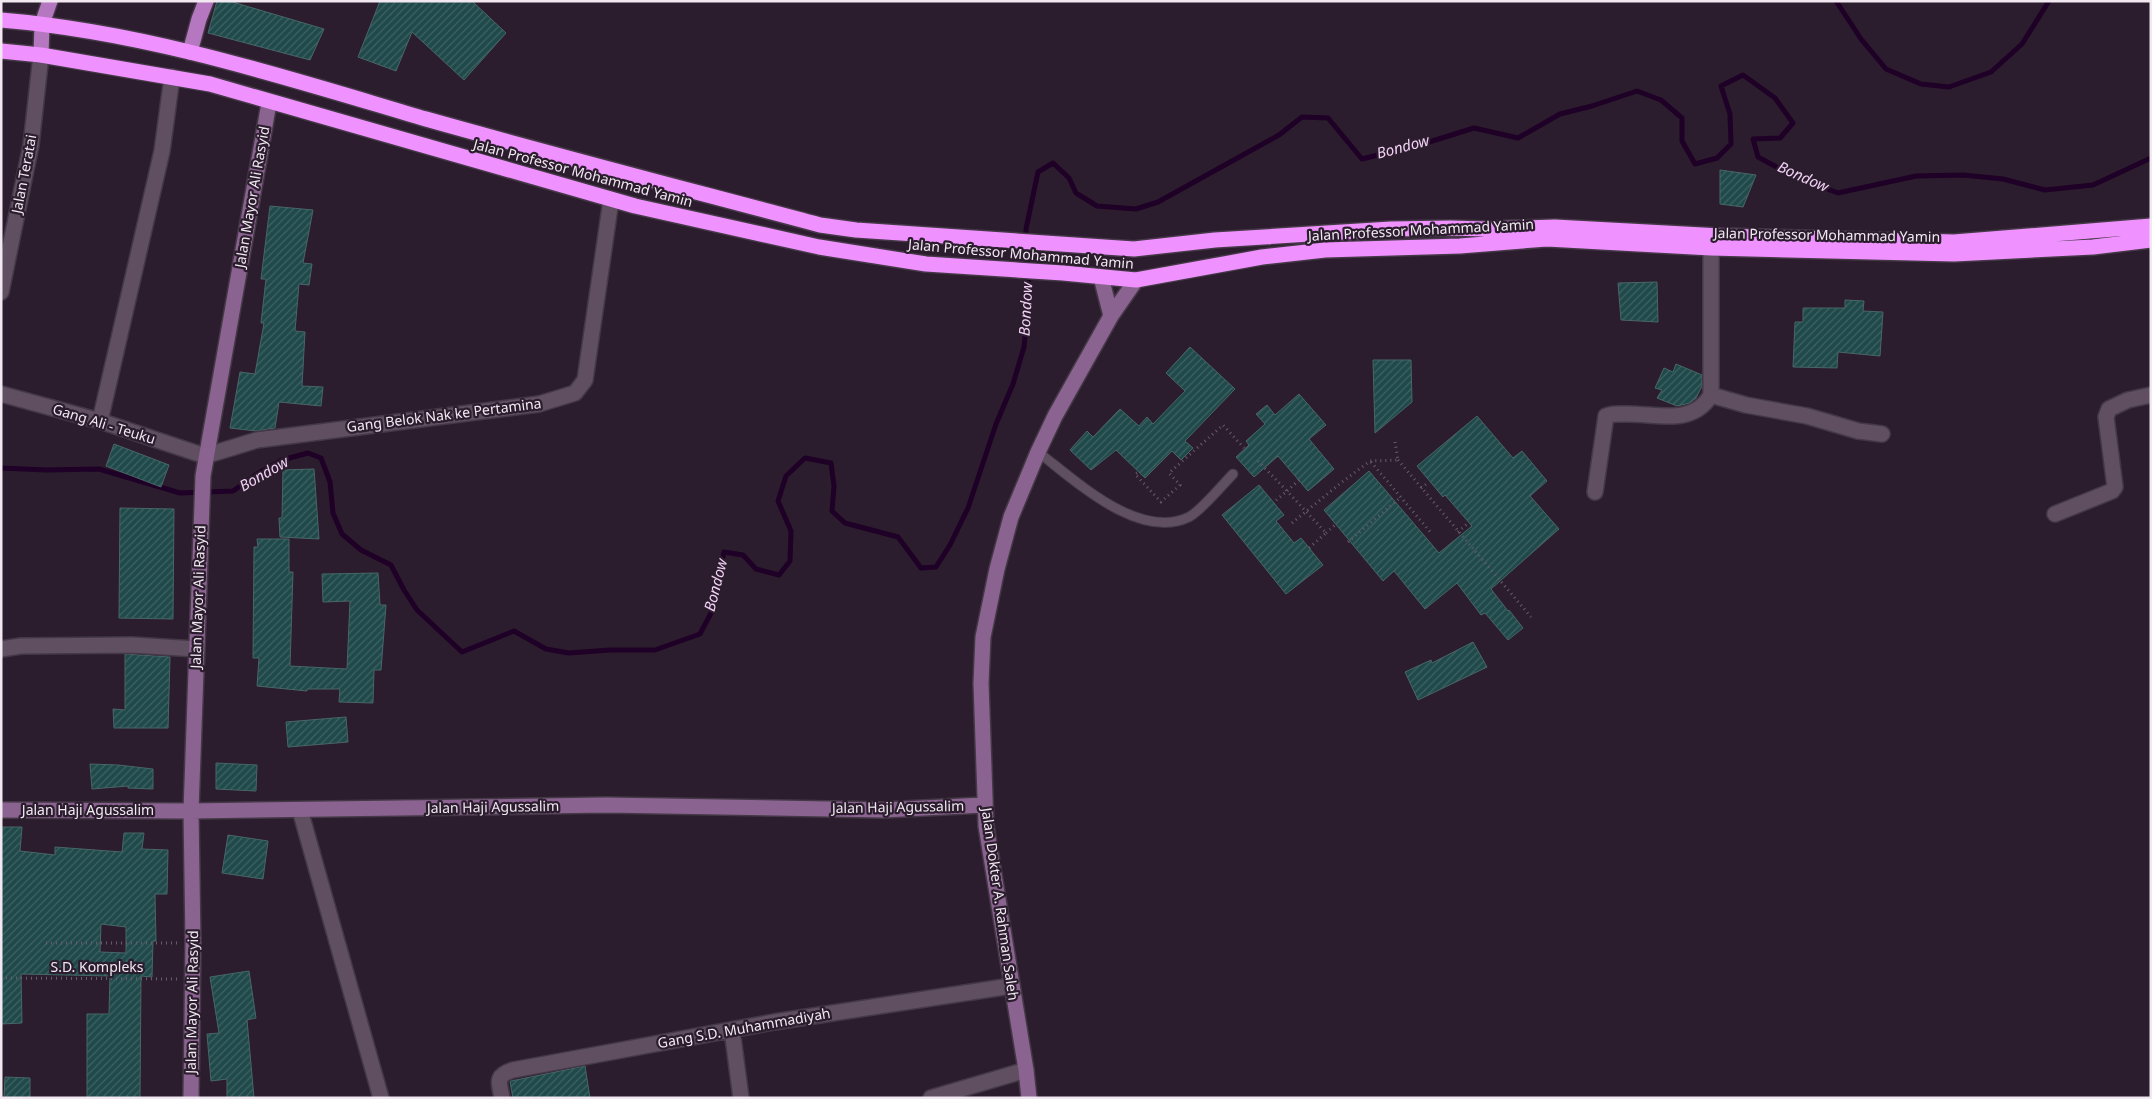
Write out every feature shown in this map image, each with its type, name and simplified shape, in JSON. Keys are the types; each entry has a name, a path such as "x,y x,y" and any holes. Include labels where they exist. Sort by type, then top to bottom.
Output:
{"highway":[{"name":"Jalan Professor Mohammad Yamin","path":"1,20 42,24 119,36 190,52 533,150 820,225 856,230 1134,250 1216,240 1391,229 1451,228 1555,227 1721,236 1954,242 2093,239 2151,240"},
{"name":"Jalan Professor Mohammad Yamin","path":"1,51 41,55 210,84 270,103 611,200 819,247 926,264 1136,280 1262,257 1325,250 1460,246 1547,239 1711,248 1954,254 2093,239 2151,226"},
{"path":"528,175 533,150"}],"main road":[{"path":"41,55 42,24 50,1"},
{"path":"190,52 206,1"}],"street":[{"name":"Jalan Teratai","path":"1,292 31,145 41,55"},
{"path":"100,422 162,151 172,77"},
{"name":"Jalan Mayor Ali Rasyid","path":"190,1098 193,943 191,811 203,476 205,456 270,103"},
{"name":"Gang Belok Nak ke Pertamina","path":"205,456 257,440 539,404 575,393 585,380 611,200"},
{"path":"1595,492 1606,416 1610,414 1687,415 1704,404 1711,395 1711,248"},
{"path":"1101,277 1111,316"},
{"name":"Jalan Dokter A. Rahman Saleh","path":"1029,1098 986,826 981,683 983,637 997,569 1012,517 1038,452 1055,416 1111,316 1136,280"},
{"name":"Gang Ali - Teuku","path":"1,394 100,422 205,456"},
{"path":"1711,395 1746,405 1807,416 1858,431 1882,434"},
{"path":"2055,514 2112,491 2115,488 2106,417 2109,409 2128,400 2151,395"},
{"path":"1,649 21,646 132,645 196,649"},
{"name":"Jalan Haji Agussalim","path":"1,810 191,811 606,805 883,810 984,805"},
{"path":"300,810 380,1098"},
{"name":"Gang S.D. Muhammadiyah","path":"502,1098 499,1084 500,1078 503,1073 513,1070 732,1030 1011,986"},
{"path":"732,1030 741,1098"},
{"path":"931,1098 1026,1070"}],"lane":[{"path":"1038,452 1120,512 1151,521 1179,521 1192,516 1233,474"}],"path":[{"path":"1137,472 1135,474 1161,502 1180,485 1169,473 1223,425 1244,448"},
{"path":"1395,442 1398,460 1531,617"},
{"path":"1292,523 1370,461 1398,460"},
{"path":"1258,461 1326,533"},
{"path":"1370,461 1432,534"},
{"path":"1274,502 1298,480"},
{"path":"1421,488 1428,482"},
{"path":"1348,542 1401,497"},
{"path":"1309,548 1335,524"},
{"path":"1458,532 1467,524"},
{"path":"46,943 193,943"},
{"name":"S.D. Kompleks","path":"1,978 192,979"}],"building":[{"path":"217,1 229,1 324,29 310,60 208,33"},
{"path":"380,1 472,1 506,33 464,80 412,32 396,71 358,57"},
{"path":"1720,170 1756,175 1743,207 1720,204"},
{"path":"270,206 313,210 303,263 312,264 309,285 299,284 295,331 305,332 302,386 323,387 321,406 279,402 275,428 256,431 230,428 240,372 255,374 264,323 261,323 266,279 261,279"},
{"path":"1657,282 1658,322 1621,320 1618,283"},
{"path":"1845,300 1864,301 1863,311 1883,312 1880,356 1838,352 1837,368 1793,367 1795,322 1803,322 1803,308 1845,308"},
{"path":"1190,347 1235,389 1185,441 1193,448 1181,460 1172,451 1145,478 1116,450 1091,470 1070,450 1087,431 1093,437 1120,409 1139,426 1147,417 1153,424 1185,391 1166,373"},
{"path":"1373,360 1411,360 1412,402 1375,433"},
{"path":"1676,364 1702,375 1702,386 1696,398 1690,403 1677,406 1657,398 1662,390 1655,388 1664,368 1673,372"},
{"path":"1299,394 1326,425 1309,439 1334,469 1308,491 1278,456 1254,477 1236,457 1249,445 1246,441 1265,424 1256,414 1267,405 1275,415"},
{"path":"1477,416 1513,458 1522,451 1547,481 1530,496 1559,529 1491,589 1523,628 1508,640 1485,613 1481,615 1457,583 1425,609 1394,571 1383,581 1324,510 1369,471 1439,553 1472,526 1445,495 1443,497 1417,466"},
{"path":"114,444 169,465 161,487 106,466"},
{"path":"314,469 319,539 280,537 279,518 282,518 283,470"},
{"path":"1259,485 1284,515 1276,521 1294,543 1301,538 1323,565 1286,594 1222,515"},
{"path":"120,508 174,509 173,619 119,618"},
{"path":"257,539 289,539 289,572 293,572 290,666 347,669 350,601 323,602 322,574 378,573 380,605 386,605 381,670 374,670 373,703 339,702 340,689 307,689 307,691 257,686 259,658 253,658 254,547 258,547"},
{"path":"1473,642 1487,667 1418,700 1405,672 1431,660 1432,663"},
{"path":"125,654 170,657 168,728 114,728 113,709 125,710"},
{"path":"346,717 348,742 288,747 286,722"},
{"path":"216,763 257,765 256,791 216,789"},
{"path":"90,764 153,769 153,789 128,788 128,786 92,789"},
{"path":"1,827 22,827 20,851 55,855 55,847 122,852 124,833 144,833 142,849 168,850 167,894 155,894 156,941 153,941 152,977 141,976 140,1098 87,1098 87,1014 109,1014 110,976 21,974 22,1023 1,1024","holes":["101,924 126,927 126,953 100,952"]},
{"path":"228,835 268,841 263,879 222,873"},
{"path":"249,971 256,1018 247,1020 254,1098 227,1098 227,1079 211,1081 207,1034 219,1033 210,977"},
{"path":"585,1066 590,1098 513,1098 511,1081"},
{"path":"5,1077 30,1078 30,1098 4,1098"}],"waterway":[{"name":"Bondow","path":"1836,1 1861,39 1886,69 1921,84 1949,87 1991,72 2022,44 2049,1"},
{"name":"Bondow","path":"1,468 46,470 99,469 180,493 233,491 257,474 282,460 308,453 321,458 330,482 333,513 342,534 361,550 391,565 417,610 462,652 514,631 546,649 569,653 610,650 655,650 700,634 711,613 724,552 743,555 756,569 779,575 790,561 791,531 778,501 786,476 805,458 831,463 834,486 832,511 845,523 898,537 921,568 936,567 950,545 968,508 996,424 1013,384 1024,347 1029,297 1026,229 1038,172 1053,163 1069,178 1076,193 1097,206 1136,209 1158,202 1279,135 1302,117 1328,118 1362,159 1426,143 1474,128 1518,138 1560,114 1637,91 1661,100 1682,118 1682,141 1695,164 1717,158 1731,144 1730,114 1721,86 1743,75 1775,98 1793,123 1780,138 1753,139 1758,157 1793,176 1838,193 1916,176 1963,175 2003,179 2045,190 2093,185 2151,158"}]}
